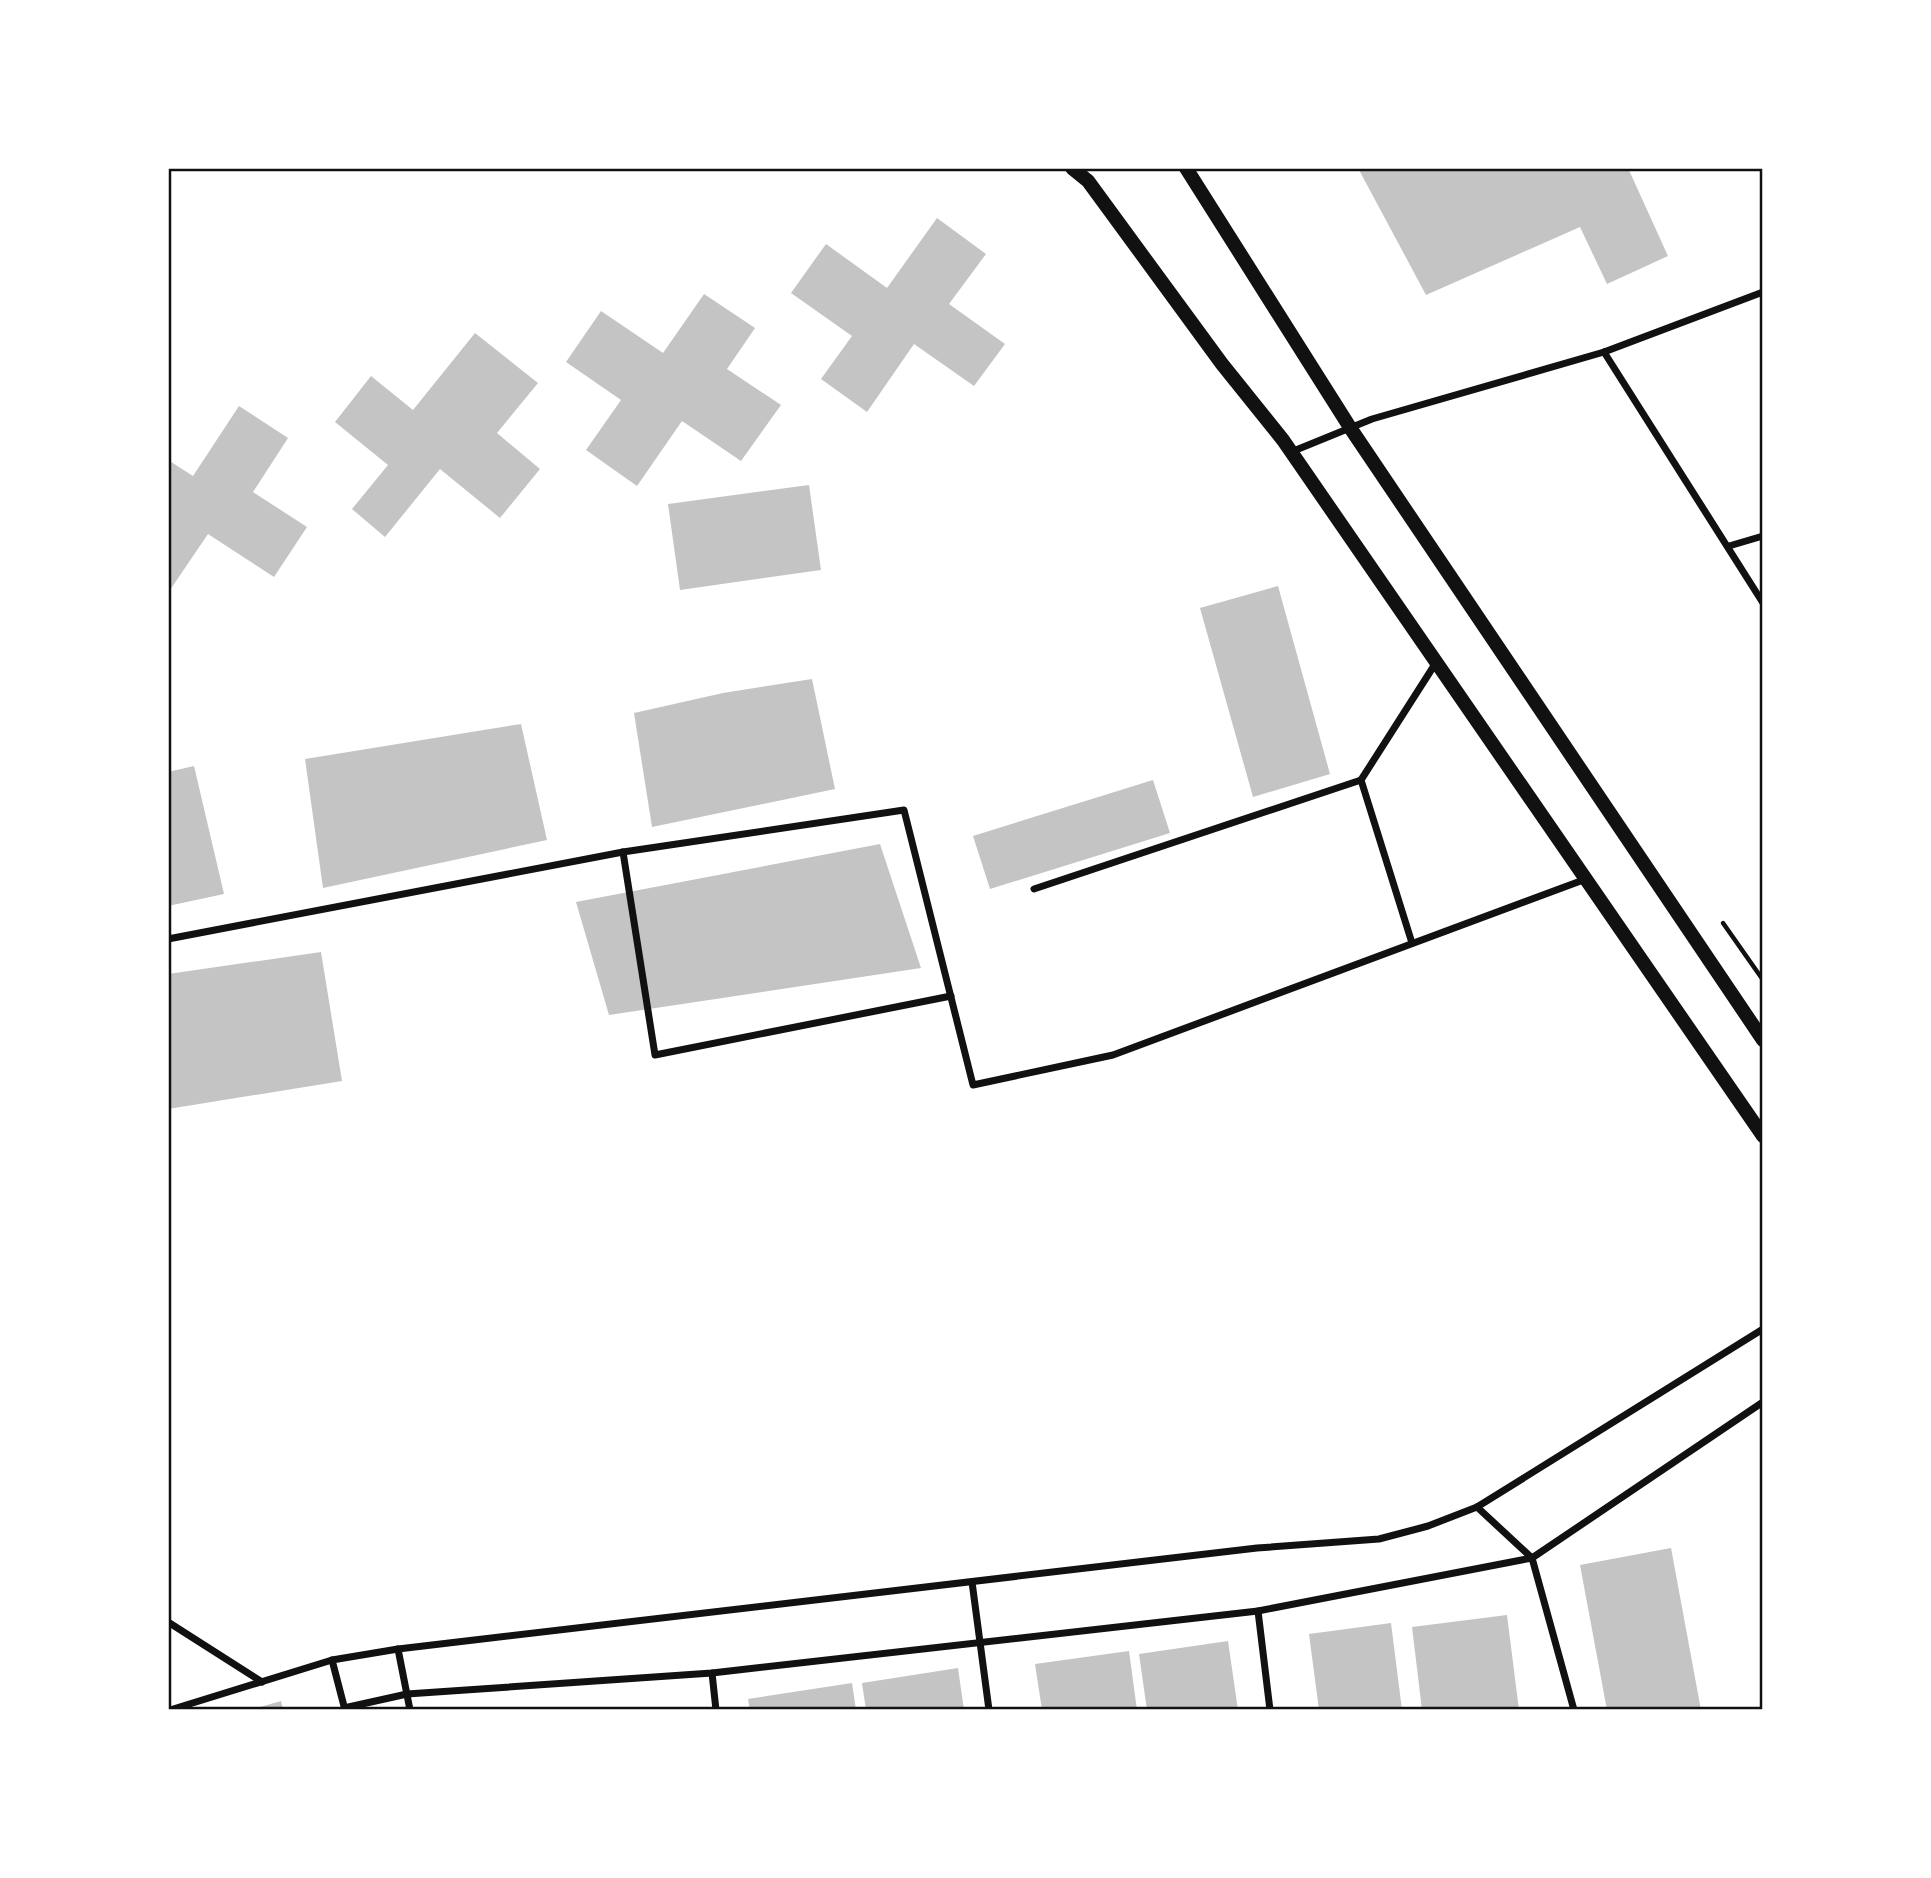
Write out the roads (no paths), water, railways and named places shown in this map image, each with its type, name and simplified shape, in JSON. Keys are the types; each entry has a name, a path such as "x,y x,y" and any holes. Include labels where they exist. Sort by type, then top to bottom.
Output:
{"main road":[{"path":"1072,168 1088,181 1222,364 1291,452 1438,660 1763,1136"},
{"path":"1186,168 1351,429 1763,1040"}],"street":[{"path":"1291,452 1372,419 1604,352 1763,292"},
{"path":"1604,352 1763,603"},
{"path":"1729,547 1763,536"},
{"path":"1034,889 1361,779 1438,660"},
{"path":"1361,779 1412,943"},
{"path":"168,939 623,852 904,810 973,1085 1113,1055 1587,878"},
{"path":"623,852 655,1055 951,996"},
{"path":"170,1710 332,1660 398,1649 1257,1548 1379,1539 1428,1526 1477,1507 1763,1329"},
{"path":"332,1660 344,1709 407,1694 712,1673 1258,1611 1532,1558 1763,1402"},
{"path":"1477,1507 1532,1558 1574,1710"},
{"path":"972,1582 989,1710"},
{"path":"1258,1611 1270,1710"},
{"path":"168,1622 261,1682"},
{"path":"398,1649 410,1710"},
{"path":"712,1673 716,1710"}]}
